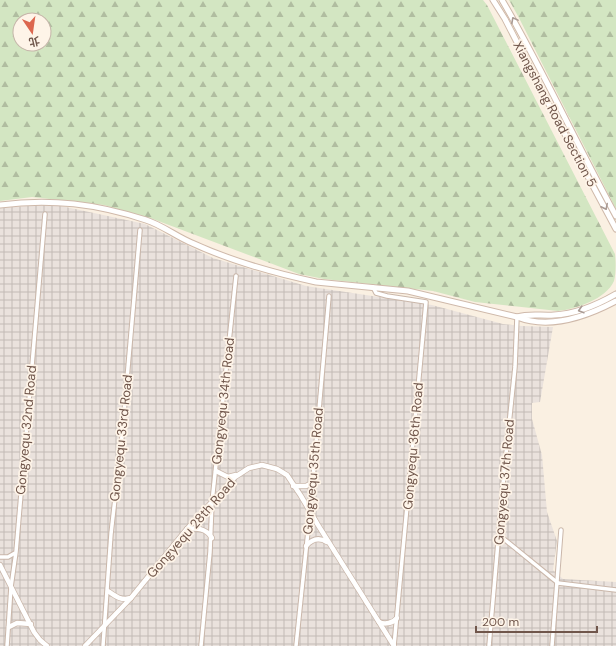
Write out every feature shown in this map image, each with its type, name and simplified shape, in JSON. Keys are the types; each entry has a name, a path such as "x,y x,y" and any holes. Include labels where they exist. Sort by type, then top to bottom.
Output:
{"main road":[{"name":"Xiangshang Road Section 5","path":"493,0 505,19 557,120 616,229"},
{"name":"Xiangshang Road Section 5","path":"502,0 561,109 616,216"},
{"path":"0,205 52,201 101,209 148,220 198,246 275,272 316,282 422,294 528,321 555,322 566,320 583,316 616,302"},
{"path":"517,317 526,314 553,315 580,311 614,295 616,288"}],"street":[{"name":"Gongyequ 32nd Road","path":"7,646 44,214"},
{"name":"Gongyequ 33rd Road","path":"104,646 112,534 140,230"},
{"name":"Gongyequ 34th Road","path":"201,646 212,538 212,502 236,276"},
{"name":"Gongyequ 36th Road","path":"373,288 376,293 426,302 394,646"},
{"name":"Gongyequ 35th Road","path":"296,646 310,512 329,296"},
{"name":"Gongyequ 37th Road","path":"489,646 515,367 517,317"},
{"name":"Gongyequ 28th Road","path":"85,646 130,598 187,530 238,475 253,467 270,466 287,476 394,646"},
{"path":"216,471 228,477 238,475"},
{"path":"293,486 306,486 312,483"},
{"path":"187,530 201,529 208,532 212,538"},
{"path":"552,646 561,530"},
{"path":"499,535 558,583 616,590"},
{"path":"306,546 310,542 318,539 324,540 330,544"},
{"path":"0,557 8,557 16,552"},
{"path":"0,565 36,636 47,646"},
{"path":"108,591 119,598 130,598"},
{"path":"379,622 383,624 393,622 397,618"},
{"path":"9,626 20,622 31,624"}],"shaded area":[{"path":"52,204 145,224 213,258 306,286 432,305 503,324 553,327 540,402 532,403 532,419 542,455 547,512 557,541 553,570 563,579 616,582 616,646 0,646 0,208"}],"green space":[{"path":"0,0 483,0 487,5 615,254 615,275 614,281 610,287 598,298 565,310 558,311 475,302 433,291 324,279 299,274 153,219 104,205 32,197 0,201"},
{"path":"509,0 616,0 616,209 518,16"}]}
